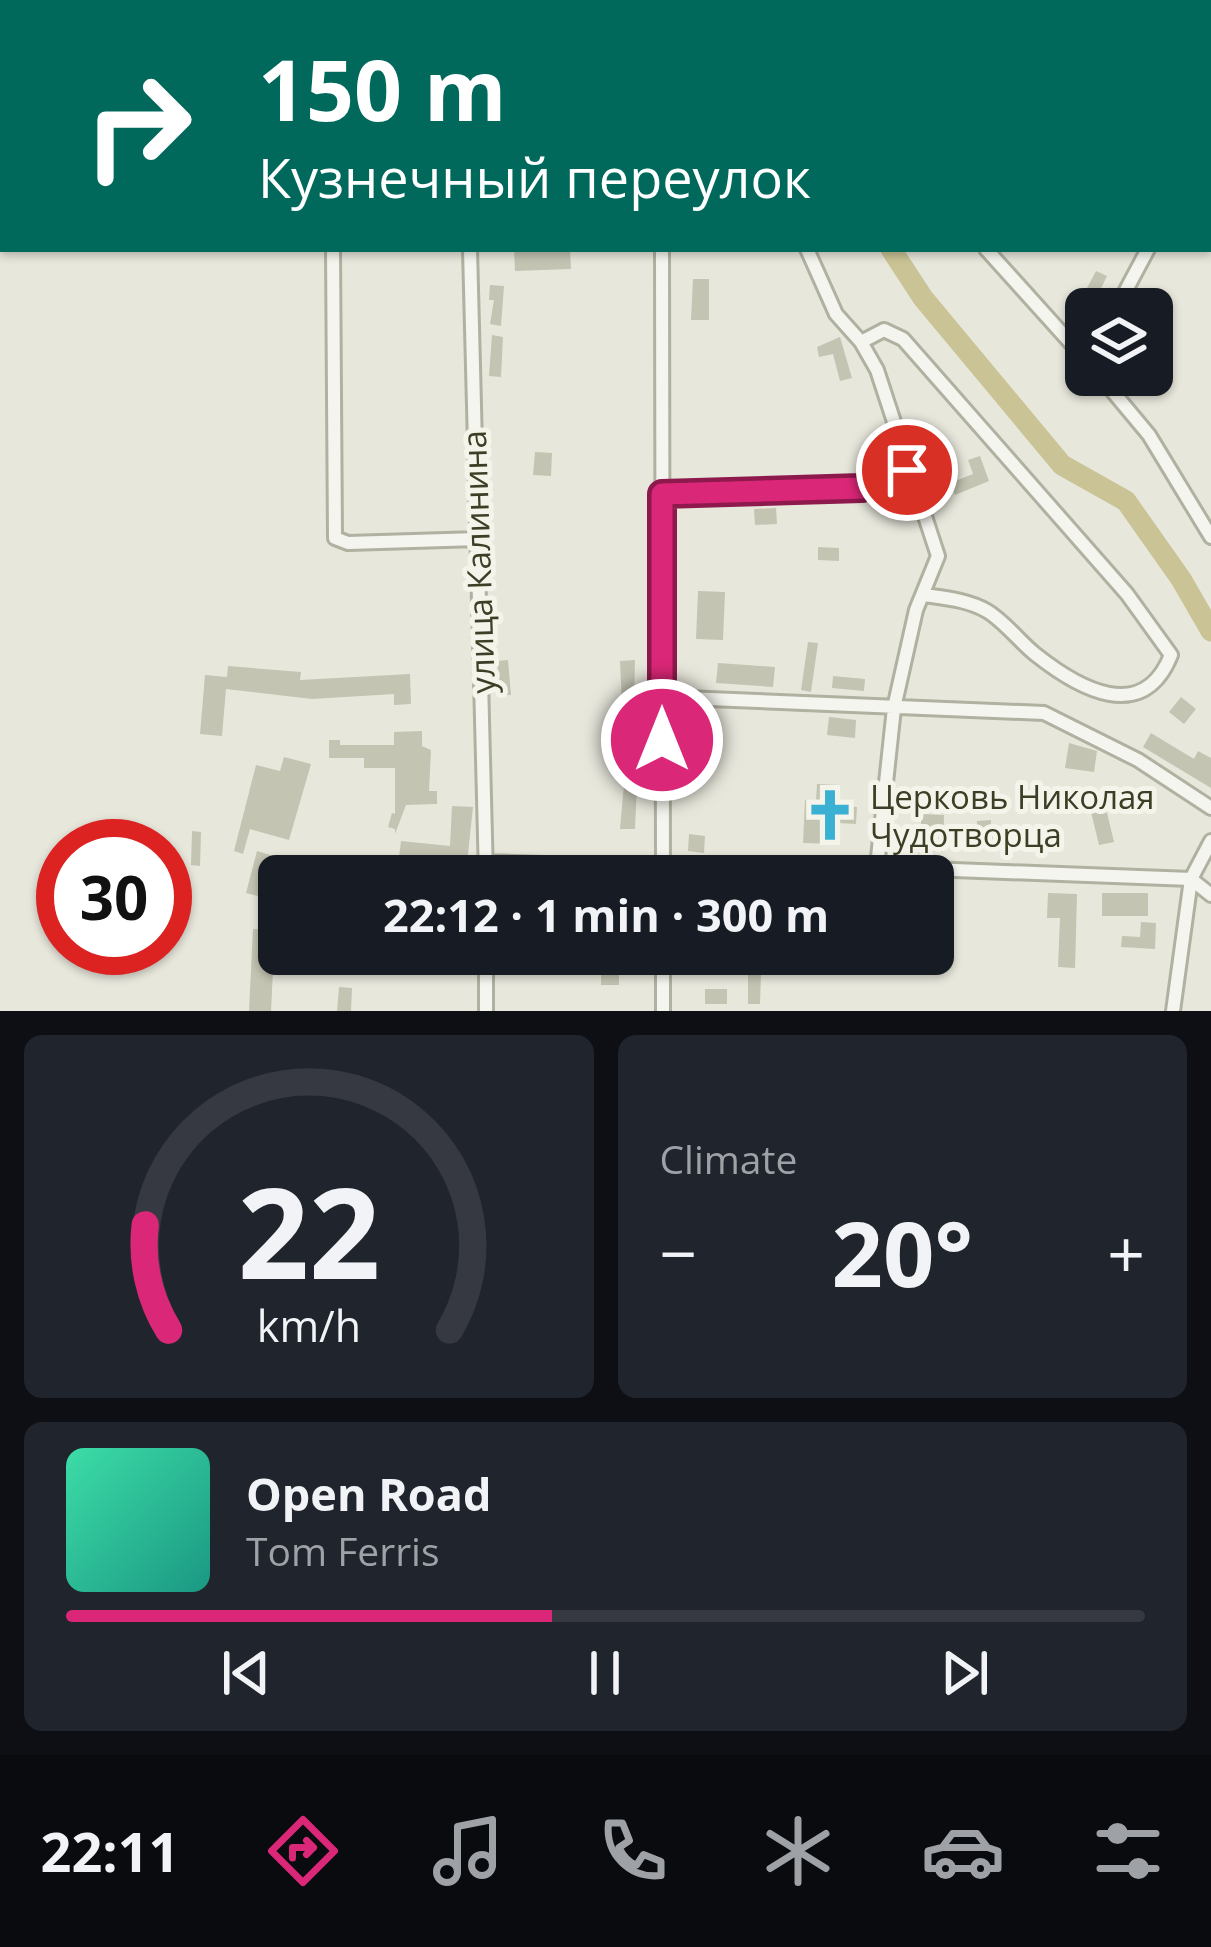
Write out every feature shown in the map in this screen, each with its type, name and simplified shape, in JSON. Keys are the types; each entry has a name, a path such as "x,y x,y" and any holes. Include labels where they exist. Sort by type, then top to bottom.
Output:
{"street":[{"path":"333,252 335,538 348,543 478,539"},
{"name":"улица Калинина","path":"470,252 486,855"},
{"path":"662,252 663,855"},
{"path":"808,252 836,314 862,342 893,413 907,470 938,556 916,610 894,708 878,855"},
{"path":"989,252 1065,335"},
{"path":"1127,288 1146,252"},
{"path":"862,342 884,330 903,339 1127,594 1172,655 1144,692 1132,698 1113,695 1039,657 988,611 924,595"},
{"path":"1116,396 1149,435 1211,537"},
{"path":"662,494 862,488 907,470"},
{"path":"662,697 1044,712 1138,760 1211,808"},
{"path":"1173,1011 1191,879 1211,841"},
{"path":"954,870 1191,879 1211,895"},
{"path":"486,975 486,1011"},
{"path":"663,975 663,1011"}],"building":[{"path":"514,252 570,252 571,269 515,271"},
{"path":"1096,271 1107,276 1101,288 1087,288"},
{"path":"693,279 709,279 709,320 691,320"},
{"path":"490,285 504,286 501,326 490,324 494,300 489,300"},
{"path":"492,335 503,337 501,377 489,376"},
{"path":"840,337 852,378 840,381 833,354 819,357 817,347"},
{"path":"535,452 552,453 551,476 533,475"},
{"path":"980,456 989,481 955,495 950,483 973,474 968,460"},
{"path":"944,461 951,480 927,490 921,470"},
{"path":"776,508 777,524 755,525 754,509"},
{"path":"818,547 839,548 839,561 818,560"},
{"path":"698,591 725,592 723,640 696,639"},
{"path":"808,642 818,643 811,692 801,690"},
{"path":"508,660 511,695 499,695 497,661"},
{"path":"635,660 634,705 622,705 620,661"},
{"path":"718,663 775,667 773,687 716,683"},
{"path":"228,666 301,672 300,680 410,674 411,704 394,705 394,694 312,699 226,689 222,736 200,734 205,675 227,677"},
{"path":"833,676 865,679 864,691 832,688"},
{"path":"1181,697 1196,709 1184,724 1169,712"},
{"path":"829,717 856,720 855,738 827,735"},
{"path":"422,731 422,746 431,750 429,791 437,791 437,804 406,805 395,834 388,827 395,814 395,768 364,768 364,758 329,758 329,740 340,740 340,745 394,745 394,732"},
{"path":"1151,733 1194,759 1198,751 1211,758 1211,788 1143,747"},
{"path":"1069,743 1097,751 1094,772 1065,768"},
{"path":"284,757 311,764 289,840 250,829 243,854 234,851 256,765 280,771"},
{"path":"624,784 637,785 635,829 620,829"},
{"name":"Церковь Николая Чудотворца","path":"817,784 840,785 839,806 857,807 856,824 838,823 837,844 803,843 805,800 816,801"},
{"path":"1104,800 1114,842 1099,845 1089,804"},
{"path":"452,806 473,807 468,855 399,855 401,841 450,846"},
{"path":"921,814 944,815 943,852 921,851"},
{"path":"991,820 991,829 1008,829 1008,846 969,845 969,826"},
{"path":"192,831 201,832 200,866 192,865"},
{"path":"689,834 705,836 704,853 688,851"},
{"path":"257,851 270,855 258,855 258,896 246,893"},
{"path":"1048,893 1077,894 1075,968 1058,967 1060,918 1047,918"},
{"path":"1102,893 1148,893 1148,916 1102,916"},
{"path":"1141,922 1156,923 1155,949 1121,947 1122,936 1140,937"},
{"path":"253,929 258,929 258,975 273,975 271,1011 249,1011"},
{"path":"601,975 619,975 619,985 601,985"},
{"path":"748,975 761,975 760,1004 748,1004"},
{"path":"339,987 352,988 351,1011 337,1011"},
{"path":"705,989 727,989 727,1004 705,1004"}],"waterway":[{"path":"893,252 923,298 1062,465 1126,501 1211,631"}],"place":[{"name":"Церковь Николая Чудотворца","path":"830,815"}],"route":[{"path":"662,740 662,494 862,488 907,470"}]}
